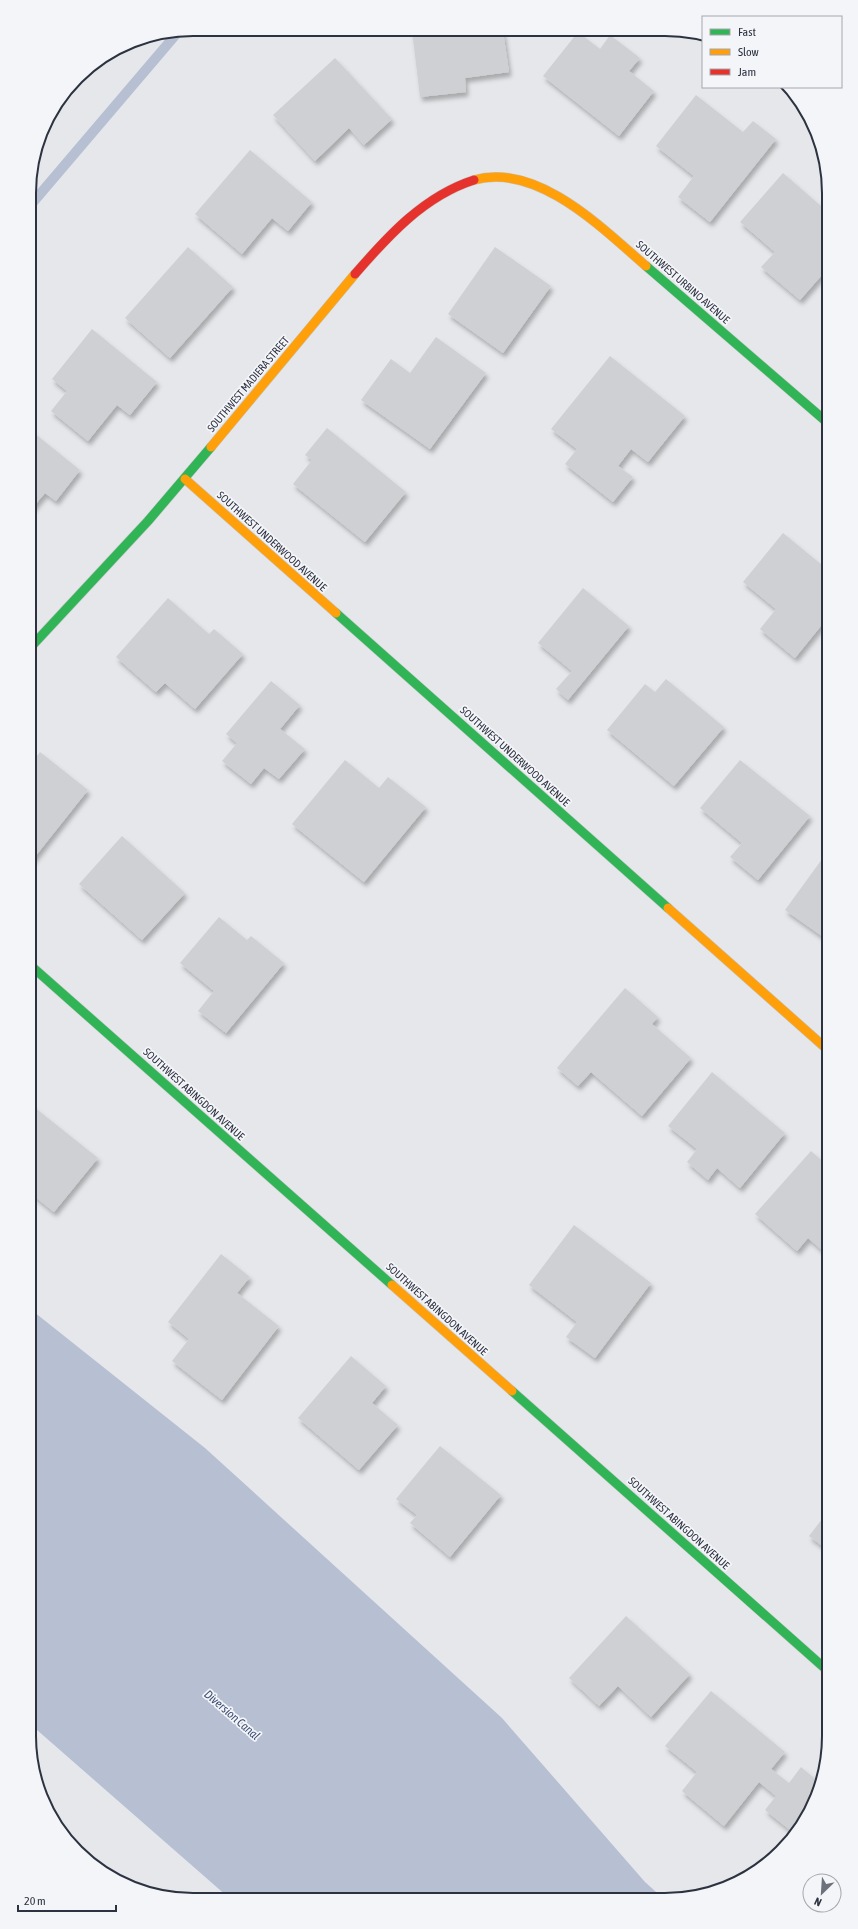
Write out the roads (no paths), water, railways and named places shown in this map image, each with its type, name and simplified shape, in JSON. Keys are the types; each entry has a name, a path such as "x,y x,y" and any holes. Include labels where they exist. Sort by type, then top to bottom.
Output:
{"street":[{"name":"SOUTHWEST URBINO AVENUE","path":"510,178 535,186 564,201 597,224 822,418"},
{"name":"SOUTHWEST MADIERA STREET","path":"36,641 185,479 353,276 399,228 429,201 456,186 481,179 510,178"},
{"name":"SOUTHWEST UNDERWOOD AVENUE","path":"185,479 822,1046"},
{"name":"SOUTHWEST ABINGDON AVENUE","path":"36,970 822,1666"}],"water":[{"name":"Diversion Canal","path":"36,1314 205,1448 502,1718 645,1882 657,1893 223,1893 36,1729"}],"waterway":[{"path":"36,199 174,37"}]}
